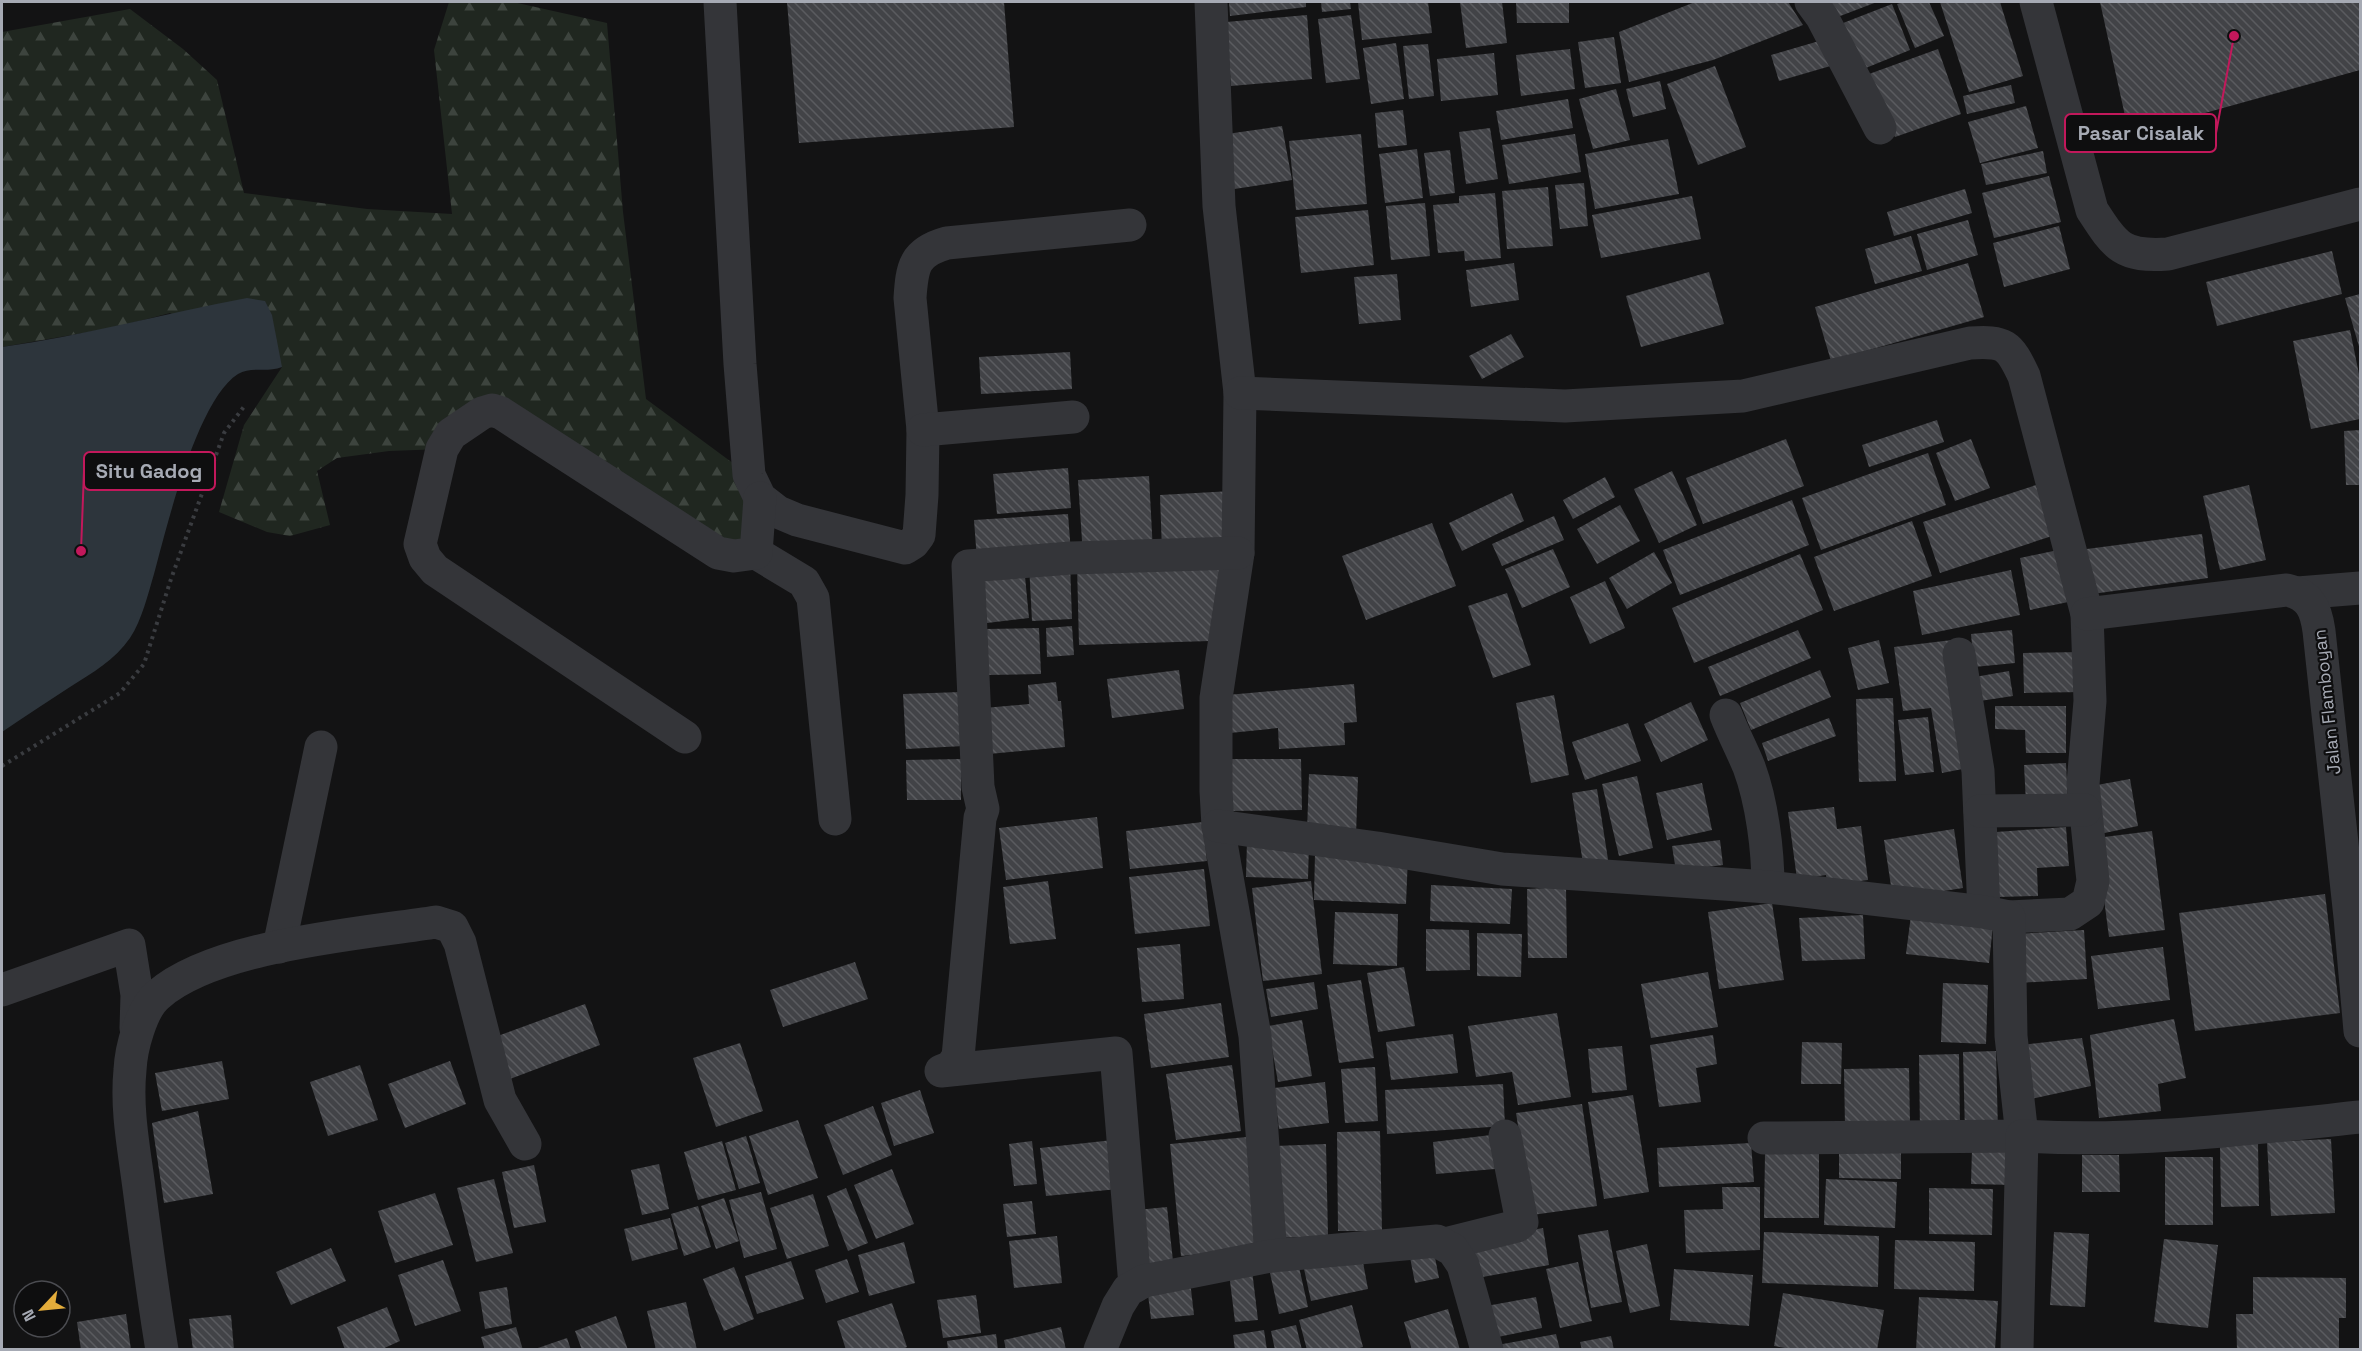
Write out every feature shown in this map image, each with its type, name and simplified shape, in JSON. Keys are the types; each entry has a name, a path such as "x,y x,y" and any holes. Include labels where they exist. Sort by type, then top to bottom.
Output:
{"street":[{"path":"720,2 749,474 760,498 778,512 797,520 905,548 913,543 919,534 923,430 910,298 911,277 918,258 929,248 947,243 1130,225"},
{"path":"1211,2 1219,206 1240,393 1238,553 1216,698 1216,791 1218,826 1255,1036 1271,1256"},
{"path":"1811,2 1822,17 1880,128"},
{"path":"2036,2 2092,210 2108,234 2122,248 2142,256 2168,254 2361,204"},
{"path":"1218,826 1377,848 1502,869 1768,887 1996,914 2070,914 2088,902 2093,881 2083,784 2090,700 2087,614 2024,376 2016,359 2005,346 1992,342 1970,343 1743,396 1565,406 1240,393"},
{"path":"685,737 435,570 425,558 420,544 442,448 451,434 482,413 492,410 501,413 718,553 734,555 756,553 804,582 813,598 835,819"},
{"path":"923,430 1073,417"},
{"path":"756,553 760,498"},
{"path":"1135,1286 1116,1053 941,1071 951,1067 958,1057 980,818 983,810 978,787 968,566 1071,558 1238,553"},
{"path":"2087,614 2287,590 2298,593 2361,588"},
{"name":"Jalan Flamboyan","path":"2298,593 2307,598 2317,617 2361,1031"},
{"path":"1959,654 1978,771 1980,811 1996,914 2022,1136 2017,1350"},
{"path":"1726,716 1749,769 1759,805 1766,850 1768,887"},
{"path":"279,947 321,747"},
{"path":"1980,811 2085,810"},
{"path":"162,1350 131,1124 129,1070 139,1025 155,997 178,979 237,957 279,947 436,922 452,927 460,943 500,1100 525,1144"},
{"path":"2,990 129,945 137,995 135,1045"},
{"path":"1764,1138 2022,1136 2077,1139 2202,1134 2361,1117"},
{"path":"1445,1244 1517,1226 1522,1222 1505,1136"},
{"path":"1100,1350 1118,1306 1128,1290 1144,1281 1271,1256 1437,1241 1453,1250 1463,1265 1487,1350"}],"path":[{"path":"2,765 120,693 144,664 171,579 224,433 246,404"}],"green space":[{"path":"449,2 513,2 607,23 623,212 646,399 749,475 760,498 734,556 501,413 442,449 389,451 337,458 317,471 330,525 290,536 267,532 219,512 244,425 282,367 170,313 112,328 2,347 2,32 130,9 183,49 217,80 244,193 367,209 452,214 434,50"}],"shaded area":[{"path":"247,298 265,301 272,315 282,367 271,370 248,370 238,374 223,388 209,409 175,496 147,598 134,631 124,646 103,666 2,732 2,347 63,337"}],"building":[{"path":"787,2 1004,2 1014,127 799,143"},
{"path":"1229,2 1306,2 1306,7 1230,16"},
{"path":"1321,2 1350,2 1351,9 1322,12"},
{"path":"1358,2 1428,2 1432,33 1362,40"},
{"path":"1460,2 1502,2 1507,43 1466,48"},
{"path":"1516,2 1569,2 1569,23 1517,23"},
{"path":"1695,2 1788,2 1803,25 1713,60 1629,82 1619,32"},
{"path":"1820,2 1877,2 1827,21"},
{"path":"1929,2 1944,36 1915,48 1897,4"},
{"path":"1940,2 2000,2 2023,76 1969,92"},
{"path":"2100,2 2360,2 2360,70 2129,134"},
{"path":"1892,4 1910,50 1856,72 1838,25"},
{"path":"1307,15 1312,79 1231,86 1226,22"},
{"path":"1351,15 1360,79 1326,83 1318,19"},
{"path":"1614,37 1621,83 1585,88 1578,42"},
{"path":"1826,39 1834,65 1779,81 1771,55"},
{"path":"1396,43 1404,99 1371,104 1363,48"},
{"path":"1428,44 1434,96 1409,99 1403,46"},
{"path":"1570,49 1575,89 1521,96 1516,55"},
{"path":"1938,49 1961,114 1895,137 1858,78"},
{"path":"1494,53 1498,95 1441,101 1437,59"},
{"path":"1715,66 1746,147 1698,165 1667,84"},
{"path":"1660,81 1666,109 1633,117 1626,89"},
{"path":"2011,85 2015,103 1967,114 1963,96"},
{"path":"1616,89 1630,140 1593,149 1579,99"},
{"path":"1568,99 1573,128 1501,140 1496,111"},
{"path":"2026,106 2038,148 1980,163 1968,122"},
{"path":"1403,110 1407,145 1378,148 1375,113"},
{"path":"1282,126 1292,180 1228,190 1220,135"},
{"path":"1490,128 1498,179 1466,184 1459,132"},
{"path":"1361,134 1367,204 1296,210 1289,141"},
{"path":"1575,134 1581,172 1509,184 1502,145"},
{"path":"1668,139 1679,194 1595,209 1585,154"},
{"path":"1417,149 1423,198 1385,203 1379,154"},
{"path":"1450,150 1455,193 1430,196 1424,153"},
{"path":"2043,151 2047,173 1986,185 1981,164"},
{"path":"2049,176 2061,222 1994,238 1982,193"},
{"path":"1584,183 1588,226 1560,229 1555,185"},
{"path":"1548,187 1553,246 1507,249 1502,191"},
{"path":"1965,189 1972,213 1894,236 1887,212"},
{"path":"1495,193 1501,258 1465,261 1464,251 1438,253 1433,205 1459,203 1459,196"},
{"path":"1692,196 1701,239 1601,258 1592,215"},
{"path":"1425,203 1430,256 1391,260 1386,206"},
{"path":"1368,210 1374,265 1301,273 1295,217"},
{"path":"1968,220 1978,255 1927,270 1917,234"},
{"path":"2059,226 2070,269 2004,287 1993,243"},
{"path":"1911,236 1922,271 1875,284 1865,249"},
{"path":"2332,251 2342,294 2217,326 2206,282"},
{"path":"1514,263 1519,300 1471,307 1466,270"},
{"path":"1968,263 1984,317 1831,361 1815,307"},
{"path":"1709,272 1724,324 1641,347 1626,296"},
{"path":"1397,274 1401,320 1359,324 1354,277"},
{"path":"2360,294 2360,350 2345,298"},
{"path":"2350,330 2360,379 2360,419 2311,429 2293,341"},
{"path":"1511,334 1524,357 1482,379 1469,356"},
{"path":"1070,352 1072,389 981,394 979,357"},
{"path":"1937,420 1944,442 1869,467 1862,445"},
{"path":"2360,430 2360,485 2346,485 2344,431"},
{"path":"1786,439 1804,486 1703,524 1686,478"},
{"path":"1971,439 1990,488 1955,501 1936,453"},
{"path":"1928,453 1946,505 1821,550 1802,498"},
{"path":"1068,468 1071,508 997,514 993,474"},
{"path":"1672,471 1697,525 1659,543 1634,489"},
{"path":"1149,476 1153,552 1083,556 1078,480"},
{"path":"1605,477 1615,497 1573,519 1563,500"},
{"path":"2036,485 2052,536 1940,573 1923,522"},
{"path":"2249,485 2266,560 2220,570 2203,496"},
{"path":"1232,491 1235,549 1162,552 1160,495"},
{"path":"1512,493 1524,521 1462,551 1449,523"},
{"path":"1792,500 1809,545 1680,595 1663,550"},
{"path":"1620,505 1640,541 1597,564 1577,529"},
{"path":"1068,514 1071,553 977,560 974,520"},
{"path":"1554,516 1564,540 1502,566 1492,544"},
{"path":"1912,521 1932,576 1834,611 1814,557"},
{"path":"1432,523 1456,586 1366,620 1342,556"},
{"path":"2202,534 2208,578 2085,595 2079,550"},
{"path":"1553,549 1570,587 1522,608 1505,569"},
{"path":"2063,549 2073,601 2030,610 2020,558"},
{"path":"1654,552 1672,583 1627,609 1609,578"},
{"path":"1800,554 1823,610 1694,663 1672,608"},
{"path":"1229,559 1210,641 1079,645 1077,565"},
{"path":"1070,563 1072,619 1032,621 1029,564"},
{"path":"1024,566 1029,618 987,623 982,570"},
{"path":"2011,570 2020,615 1922,635 1913,591"},
{"path":"1605,581 1625,628 1590,644 1570,597"},
{"path":"1507,593 1531,665 1493,678 1468,606"},
{"path":"1072,626 1074,655 1047,657 1046,628"},
{"path":"1039,628 1041,674 987,675 985,629"},
{"path":"1798,630 1811,658 1720,696 1708,667"},
{"path":"2012,630 2015,663 1974,667 1971,634"},
{"path":"1879,640 1889,683 1858,690 1848,648"},
{"path":"1952,640 1973,767 1942,773 1931,708 1903,711 1894,647"},
{"path":"2084,652 2084,692 2024,693 2023,653"},
{"path":"1179,670 1184,709 1112,718 1107,679"},
{"path":"1820,670 1831,697 1751,730 1740,703"},
{"path":"2009,671 2013,696 1973,702 1969,678"},
{"path":"1056,682 1058,701 1061,701 1065,747 989,754 984,708 1029,704 1028,685"},
{"path":"1354,684 1357,722 1344,723 1345,745 1279,749 1278,728 1230,733 1227,695"},
{"path":"961,692 964,746 906,749 903,694"},
{"path":"1554,695 1569,775 1531,783 1516,703"},
{"path":"1893,698 1896,781 1859,782 1856,699"},
{"path":"1691,702 1708,740 1661,762 1644,724"},
{"path":"1995,706 2066,706 2066,753 2026,753 2025,730 1995,729"},
{"path":"1928,717 1934,772 1905,775 1898,720"},
{"path":"1829,718 1836,736 1768,761 1762,743"},
{"path":"1628,723 1641,761 1585,780 1572,742"},
{"path":"961,759 961,800 907,800 906,760"},
{"path":"1226,759 1301,759 1302,810 1227,811"},
{"path":"2066,763 2068,801 2026,803 2024,765"},
{"path":"1309,774 1358,777 1356,835 1307,832"},
{"path":"1637,776 1653,848 1619,856 1602,784"},
{"path":"2130,779 2138,826 2095,835 2086,787"},
{"path":"1702,783 1712,830 1667,840 1656,793"},
{"path":"1597,789 1609,866 1584,870 1572,793"},
{"path":"1834,807 1837,829 1861,826 1868,880 1827,885 1826,875 1797,879 1788,812"},
{"path":"1097,817 1103,868 1006,880 999,828"},
{"path":"1203,822 1207,861 1130,869 1126,831"},
{"path":"2066,827 2069,866 2037,868 2038,896 1998,897 1996,832"},
{"path":"1954,829 1963,888 1893,899 1884,840"},
{"path":"2152,831 2165,930 2109,937 2096,838"},
{"path":"1720,840 1723,865 1676,871 1672,846"},
{"path":"1247,841 1309,843 1308,879 1246,877"},
{"path":"1315,852 1408,856 1406,904 1314,900"},
{"path":"1204,869 1210,926 1135,934 1129,877"},
{"path":"1048,881 1056,939 1010,944 1003,887"},
{"path":"1311,881 1322,974 1263,981 1252,888"},
{"path":"1431,885 1512,889 1510,924 1430,921"},
{"path":"1566,887 1567,958 1528,958 1527,889"},
{"path":"2325,894 2340,1013 2195,1031 2179,913"},
{"path":"1772,903 1784,980 1719,989 1708,912"},
{"path":"1335,912 1398,914 1397,966 1333,964"},
{"path":"1863,915 1865,959 1802,961 1799,918"},
{"path":"1911,915 1993,925 1989,963 1906,954"},
{"path":"1426,929 1469,930 1470,970 1426,971"},
{"path":"2084,930 2087,979 2017,983 2015,934"},
{"path":"1477,933 1522,934 1521,977 1477,976"},
{"path":"1180,944 1184,999 1142,1002 1137,948"},
{"path":"2163,947 2170,1000 2098,1009 2091,956"},
{"path":"855,962 868,999 783,1027 770,990"},
{"path":"1404,967 1415,1026 1378,1032 1367,973"},
{"path":"1708,972 1718,1027 1651,1038 1641,984"},
{"path":"1361,980 1374,1058 1339,1063 1327,985"},
{"path":"1314,982 1318,1009 1271,1017 1266,989"},
{"path":"1943,983 1988,985 1986,1044 1941,1042"},
{"path":"1221,1003 1229,1057 1151,1068 1144,1014"},
{"path":"585,1004 600,1045 510,1079 495,1037"},
{"path":"1557,1013 1571,1097 1518,1105 1512,1072 1476,1077 1468,1026"},
{"path":"2174,1019 2186,1078 2158,1084 2161,1111 2099,1118 2090,1035"},
{"path":"1302,1020 1312,1076 1278,1082 1268,1026"},
{"path":"1453,1034 1458,1073 1391,1080 1386,1042"},
{"path":"1713,1035 1717,1064 1696,1068 1701,1102 1659,1107 1650,1045"},
{"path":"2082,1038 2091,1086 2031,1099 2022,1045"},
{"path":"1802,1042 1842,1043 1841,1084 1801,1084"},
{"path":"740,1043 763,1111 716,1127 693,1058"},
{"path":"1622,1046 1627,1090 1592,1093 1588,1049"},
{"path":"1996,1051 1998,1131 1965,1133 1963,1052"},
{"path":"1959,1054 1960,1131 1920,1132 1919,1055"},
{"path":"222,1061 229,1099 162,1111 155,1073"},
{"path":"450,1061 466,1104 405,1128 388,1084"},
{"path":"360,1065 378,1120 328,1136 310,1082"},
{"path":"1232,1065 1241,1131 1176,1140 1166,1074"},
{"path":"1375,1067 1378,1121 1345,1123 1341,1069"},
{"path":"1909,1068 1910,1125 1845,1126 1844,1069"},
{"path":"1325,1082 1329,1123 1279,1129 1274,1088"},
{"path":"1503,1084 1505,1126 1387,1134 1385,1090"},
{"path":"920,1090 934,1133 894,1146 881,1103"},
{"path":"1633,1095 1649,1192 1604,1199 1588,1102"},
{"path":"1582,1104 1597,1206 1532,1215 1516,1113"},
{"path":"873,1106 892,1155 843,1175 824,1125"},
{"path":"198,1111 213,1194 164,1203 152,1123"},
{"path":"798,1120 818,1178 768,1195 749,1136"},
{"path":"1380,1131 1382,1231 1338,1231 1337,1132"},
{"path":"1491,1135 1495,1169 1436,1174 1433,1142"},
{"path":"746,1136 760,1183 739,1189 725,1143"},
{"path":"1247,1137 1258,1248 1181,1256 1170,1144"},
{"path":"1839,1139 1901,1140 1901,1179 1839,1178"},
{"path":"2331,1139 2335,1213 2271,1216 2267,1142"},
{"path":"1113,1140 1118,1189 1046,1196 1040,1148"},
{"path":"722,1141 736,1190 698,1200 684,1152"},
{"path":"1032,1141 1037,1184 1014,1186 1009,1144"},
{"path":"1751,1143 1754,1182 1659,1187 1657,1148"},
{"path":"2258,1143 2259,1206 2221,1207 2220,1144"},
{"path":"1326,1144 1328,1236 1277,1238 1275,1146"},
{"path":"1972,1149 2014,1149 2013,1185 1971,1184"},
{"path":"1765,1153 1819,1154 1819,1218 1764,1218"},
{"path":"2082,1155 2119,1155 2120,1192 2082,1192"},
{"path":"2165,1157 2213,1157 2213,1225 2165,1225"},
{"path":"659,1164 669,1209 642,1215 631,1170"},
{"path":"534,1165 546,1222 514,1228 502,1172"},
{"path":"892,1169 914,1224 876,1239 854,1185"},
{"path":"494,1179 513,1253 476,1262 457,1188"},
{"path":"1826,1179 1897,1182 1895,1228 1824,1225"},
{"path":"1722,1187 1760,1187 1760,1250 1686,1253 1684,1210 1723,1209"},
{"path":"846,1188 868,1243 848,1251 827,1196"},
{"path":"1929,1188 1993,1189 1992,1235 1929,1234"},
{"path":"761,1192 777,1249 744,1258 729,1200"},
{"path":"435,1193 453,1245 395,1263 378,1211"},
{"path":"813,1194 829,1246 787,1259 770,1208"},
{"path":"724,1198 739,1241 716,1249 701,1206"},
{"path":"1032,1201 1036,1234 1007,1237 1003,1204"},
{"path":"698,1206 711,1247 684,1256 671,1214"},
{"path":"1167,1207 1173,1261 1144,1265 1137,1210"},
{"path":"670,1218 678,1249 632,1261 624,1229"},
{"path":"1543,1228 1549,1265 1477,1278 1470,1241"},
{"path":"1608,1230 1622,1302 1591,1308 1578,1235"},
{"path":"1764,1232 1879,1236 1878,1287 1762,1283"},
{"path":"2054,1232 2089,1234 2085,1307 2050,1305"},
{"path":"1057,1236 1062,1283 1014,1288 1009,1241"},
{"path":"2164,1239 2218,1245 2208,1328 2154,1322"},
{"path":"1895,1240 1975,1242 1974,1291 1894,1289"},
{"path":"904,1242 915,1283 869,1296 858,1255"},
{"path":"1647,1244 1660,1306 1630,1313 1616,1251"},
{"path":"1433,1247 1439,1278 1415,1283 1409,1252"},
{"path":"331,1248 346,1281 291,1305 276,1272"},
{"path":"1362,1257 1368,1289 1311,1301 1304,1269"},
{"path":"1297,1258 1308,1307 1279,1314 1268,1264"},
{"path":"847,1259 859,1292 826,1303 815,1270"},
{"path":"443,1260 461,1311 415,1326 398,1275"},
{"path":"791,1261 804,1299 757,1314 745,1276"},
{"path":"1578,1262 1592,1321 1560,1328 1546,1269"},
{"path":"734,1267 754,1319 724,1331 703,1279"},
{"path":"1674,1269 1753,1275 1749,1326 1670,1320"},
{"path":"1252,1270 1258,1320 1235,1322 1229,1273"},
{"path":"2253,1277 2346,1278 2346,1318 2339,1318 2339,1350 2237,1350 2236,1314 2253,1314"},
{"path":"1190,1281 1194,1315 1151,1319 1147,1286"},
{"path":"507,1287 512,1324 485,1329 479,1292"},
{"path":"1783,1293 1884,1310 1877,1350 1796,1350 1774,1346"},
{"path":"976,1295 981,1333 943,1338 937,1300"},
{"path":"1536,1297 1542,1328 1488,1339 1481,1307"},
{"path":"1919,1297 1998,1301 1995,1350 1916,1350"},
{"path":"686,1302 697,1350 656,1350 647,1311"},
{"path":"892,1303 907,1347 900,1350 846,1350 837,1321"},
{"path":"1352,1305 1363,1347 1352,1350 1307,1350 1299,1320"},
{"path":"387,1307 400,1341 380,1350 345,1350 337,1327"},
{"path":"1448,1309 1460,1350 1412,1350 1404,1322"},
{"path":"126,1314 131,1350 81,1350 77,1322"},
{"path":"231,1315 234,1350 193,1350 189,1319"},
{"path":"616,1316 628,1350 582,1350 575,1331"},
{"path":"1296,1325 1302,1350 1275,1350 1271,1331"},
{"path":"516,1327 523,1350 485,1350 481,1337"},
{"path":"1061,1327 1066,1350 1006,1350 1004,1340"},
{"path":"1264,1330 1267,1350 1235,1350 1233,1335"},
{"path":"996,1334 998,1350 948,1350 947,1341"},
{"path":"1556,1334 1560,1350 1493,1350 1492,1346"},
{"path":"1611,1336 1614,1350 1582,1350 1580,1342"},
{"path":"567,1338 571,1350 535,1350 535,1349"}],"place":[{"name":"Pasar Cisalak","path":"2234,36"},
{"name":"Situ Gadog","path":"81,551"}]}
